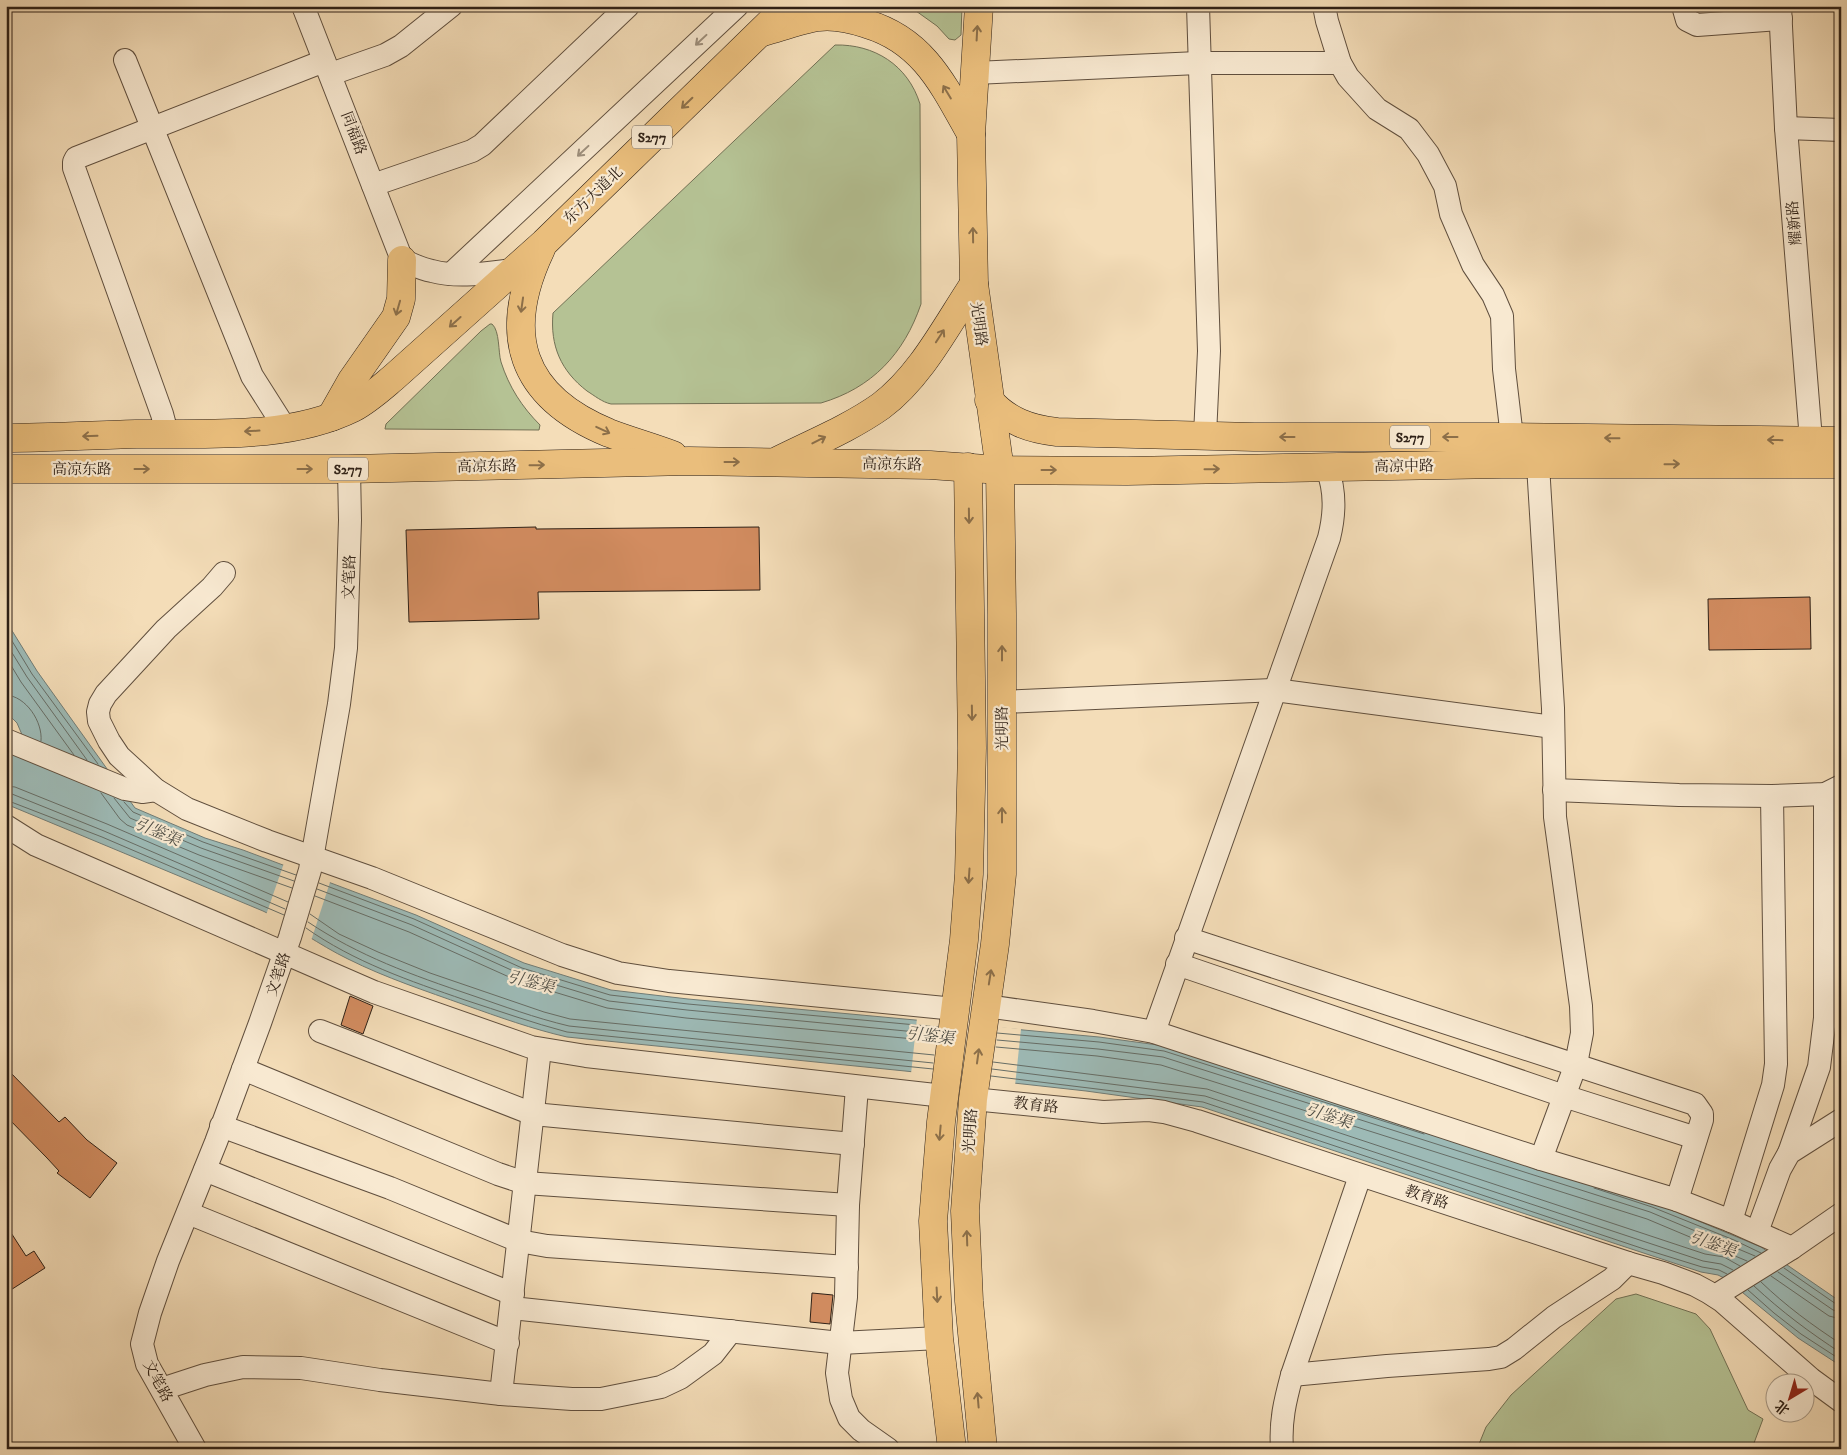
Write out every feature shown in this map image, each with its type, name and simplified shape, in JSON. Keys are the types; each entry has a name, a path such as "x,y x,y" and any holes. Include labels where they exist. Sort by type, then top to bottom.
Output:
{"main road":[{"name":"东方大道北","path":"331,417 354,407 370,397 544,243 786,6"},
{"name":"光明路","path":"979,6 971,134 974,284 1000,470 1002,614 1002,874 995,944 973,1093 965,1211 969,1302 984,1449"},
{"path":"760,32 819,17 857,20 881,28 917,51 944,88 971,134"},
{"name":"S277","path":"544,243 530,272 524,293 520,323 525,355 532,372 542,388 562,407 608,433 689,461"},
{"path":"331,417 352,380 396,316 401,299 402,260"},
{"name":"S277","path":"776,462 847,426 881,406 895,394 926,357 974,284"},
{"name":"高凉中路","path":"989,400 1003,414 1026,426 1042,431 1254,437 1512,437 1841,441"},
{"name":"S277","path":"6,438 243,432 285,428 331,417"},
{"path":"1254,437 1255,469"},
{"name":"高凉东路","path":"6,469 349,469 689,461 968,467"},
{"name":"高凉中路","path":"968,467 1000,470 1128,471 1538,464 1766,462 1841,464"},
{"name":"光明路","path":"952,1449 939,1338 933,1221 944,1090 969,874 972,748 968,467"},
{"path":"970,612 1002,614"}],"street":[{"name":"同福路","path":"303,6 374,184 402,260"},
{"path":"167,433 74,165 76,158 328,67 385,55 401,46 451,6"},
{"path":"374,184 472,151 482,145 628,6"},
{"path":"451,274 737,6"},
{"path":"1198,6 1198,63 1209,351 1205,435"},
{"path":"1324,6 1340,63 1348,78 1377,109 1409,130 1428,154 1445,186 1451,214 1473,265 1492,295 1502,316 1504,369 1512,437"},
{"path":"1683,6 1687,20 1696,25 1781,13"},
{"name":"耀新路","path":"1781,13 1786,128 1811,440"},
{"path":"126,60 252,376 285,428"},
{"path":"975,73 1198,63 1340,63"},
{"path":"1786,128 1841,130"},
{"path":"402,260 433,272 451,274 465,275 513,270"},
{"path":"1538,464 1553,727 1555,817 1581,1006 1582,1033 1576,1064 1541,1158"},
{"path":"1154,1032 1334,519 1334,493 1327,468"},
{"name":"文笔路","path":"195,1449 147,1364 142,1344 150,1312 168,1261 205,1170 288,945 311,864 339,704 346,648 350,530 349,469"},
{"path":"224,573 212,587 166,629 106,694 100,704 98,712 99,721 109,741 130,768 156,790 188,809 311,864 372,878 562,955 618,974 954,1015"},
{"path":"1002,702 1275,690 1553,727"},
{"path":"8,741 125,789 142,792 156,790"},
{"path":"1554,790 1679,795 1772,796 1833,790 1825,1018 1819,1067 1789,1153 1780,1169 1757,1232"},
{"path":"1731,1221 1773,1084 1776,1064 1772,796"},
{"path":"6,826 36,845 288,945 374,992 540,1049 857,1087 944,1090"},
{"path":"1186,938 1696,1104 1702,1114 1677,1200"},
{"path":"1177,964 1564,1096 1696,1138"},
{"path":"984,1016 1093,1021 1154,1032 1541,1158 1677,1200 1757,1232 1785,1252"},
{"path":"320,1031 533,1114 853,1144"},
{"path":"501,1394 540,1049"},
{"path":"243,1069 498,1174 525,1183 848,1205"},
{"path":"857,1087 848,1205 846,1297 837,1373 844,1410 854,1424 888,1449"},
{"name":"教育路","path":"973,1093 1103,1112 1149,1110 1164,1112 1197,1121 1695,1285 1722,1292 1811,1379 1841,1401"},
{"path":"1789,1153 1841,1120"},
{"path":"221,1126 390,1188 519,1241 547,1246 847,1268"},
{"path":"205,1170 513,1301 731,1331 840,1343 939,1338"},
{"path":"1282,1449 1282,1421 1292,1375 1360,1176"},
{"path":"188,1213 508,1343"},
{"path":"1722,1292 1841,1214"},
{"path":"1292,1375 1501,1357 1554,1317 1612,1279 1628,1263"},
{"path":"162,1389 205,1375 243,1367 301,1368 380,1380 501,1394 602,1400 661,1387 680,1378 713,1354 731,1331"}],"green space":[{"path":"909,6 962,6 961,35 955,40 949,39 937,26"},
{"path":"835,45 863,48 888,60 907,78 915,90 920,104 921,304 914,322 895,353 884,367 871,378 856,388 821,403 611,404 587,391 570,375 559,357 553,336 553,313"},
{"path":"490,324 495,327 498,336 501,362 508,380 522,404 540,425 539,430 385,429 386,424"},
{"path":"1636,1294 1696,1314 1710,1329 1748,1410 1763,1419 1754,1443 1755,1449 1477,1449 1486,1427 1511,1395 1616,1299"}],"water":[{"name":"引鉴渠","path":"6,621 37,671 135,808 205,838 243,850 416,915 524,963 611,990 688,999 1099,1037 1165,1046 1653,1202 1761,1247 1841,1302 1841,1366 1798,1338 1726,1279 1718,1275 1701,1272 1202,1107 1086,1091 905,1071 567,1037 503,1018 391,978 337,953 263,911 6,804 6,751 23,737 17,723 6,712"}],"pier":[{"path":"284,863 331,879 311,941 266,915"},
{"path":"917,1018 1021,1029 1015,1086 911,1074"}],"building":[{"path":"536,527 536,529 759,527 760,590 538,592 539,619 409,622 406,530"},
{"path":"1810,597 1811,649 1709,650 1708,599"},
{"path":"350,996 373,1006 363,1034 341,1025"},
{"path":"6,1068 59,1122 65,1117 87,1140 117,1163 90,1198 57,1173 59,1171 6,1116"},
{"path":"6,1225 26,1256 34,1251 45,1268 6,1293"},
{"path":"812,1293 833,1295 830,1324 810,1322"}]}
